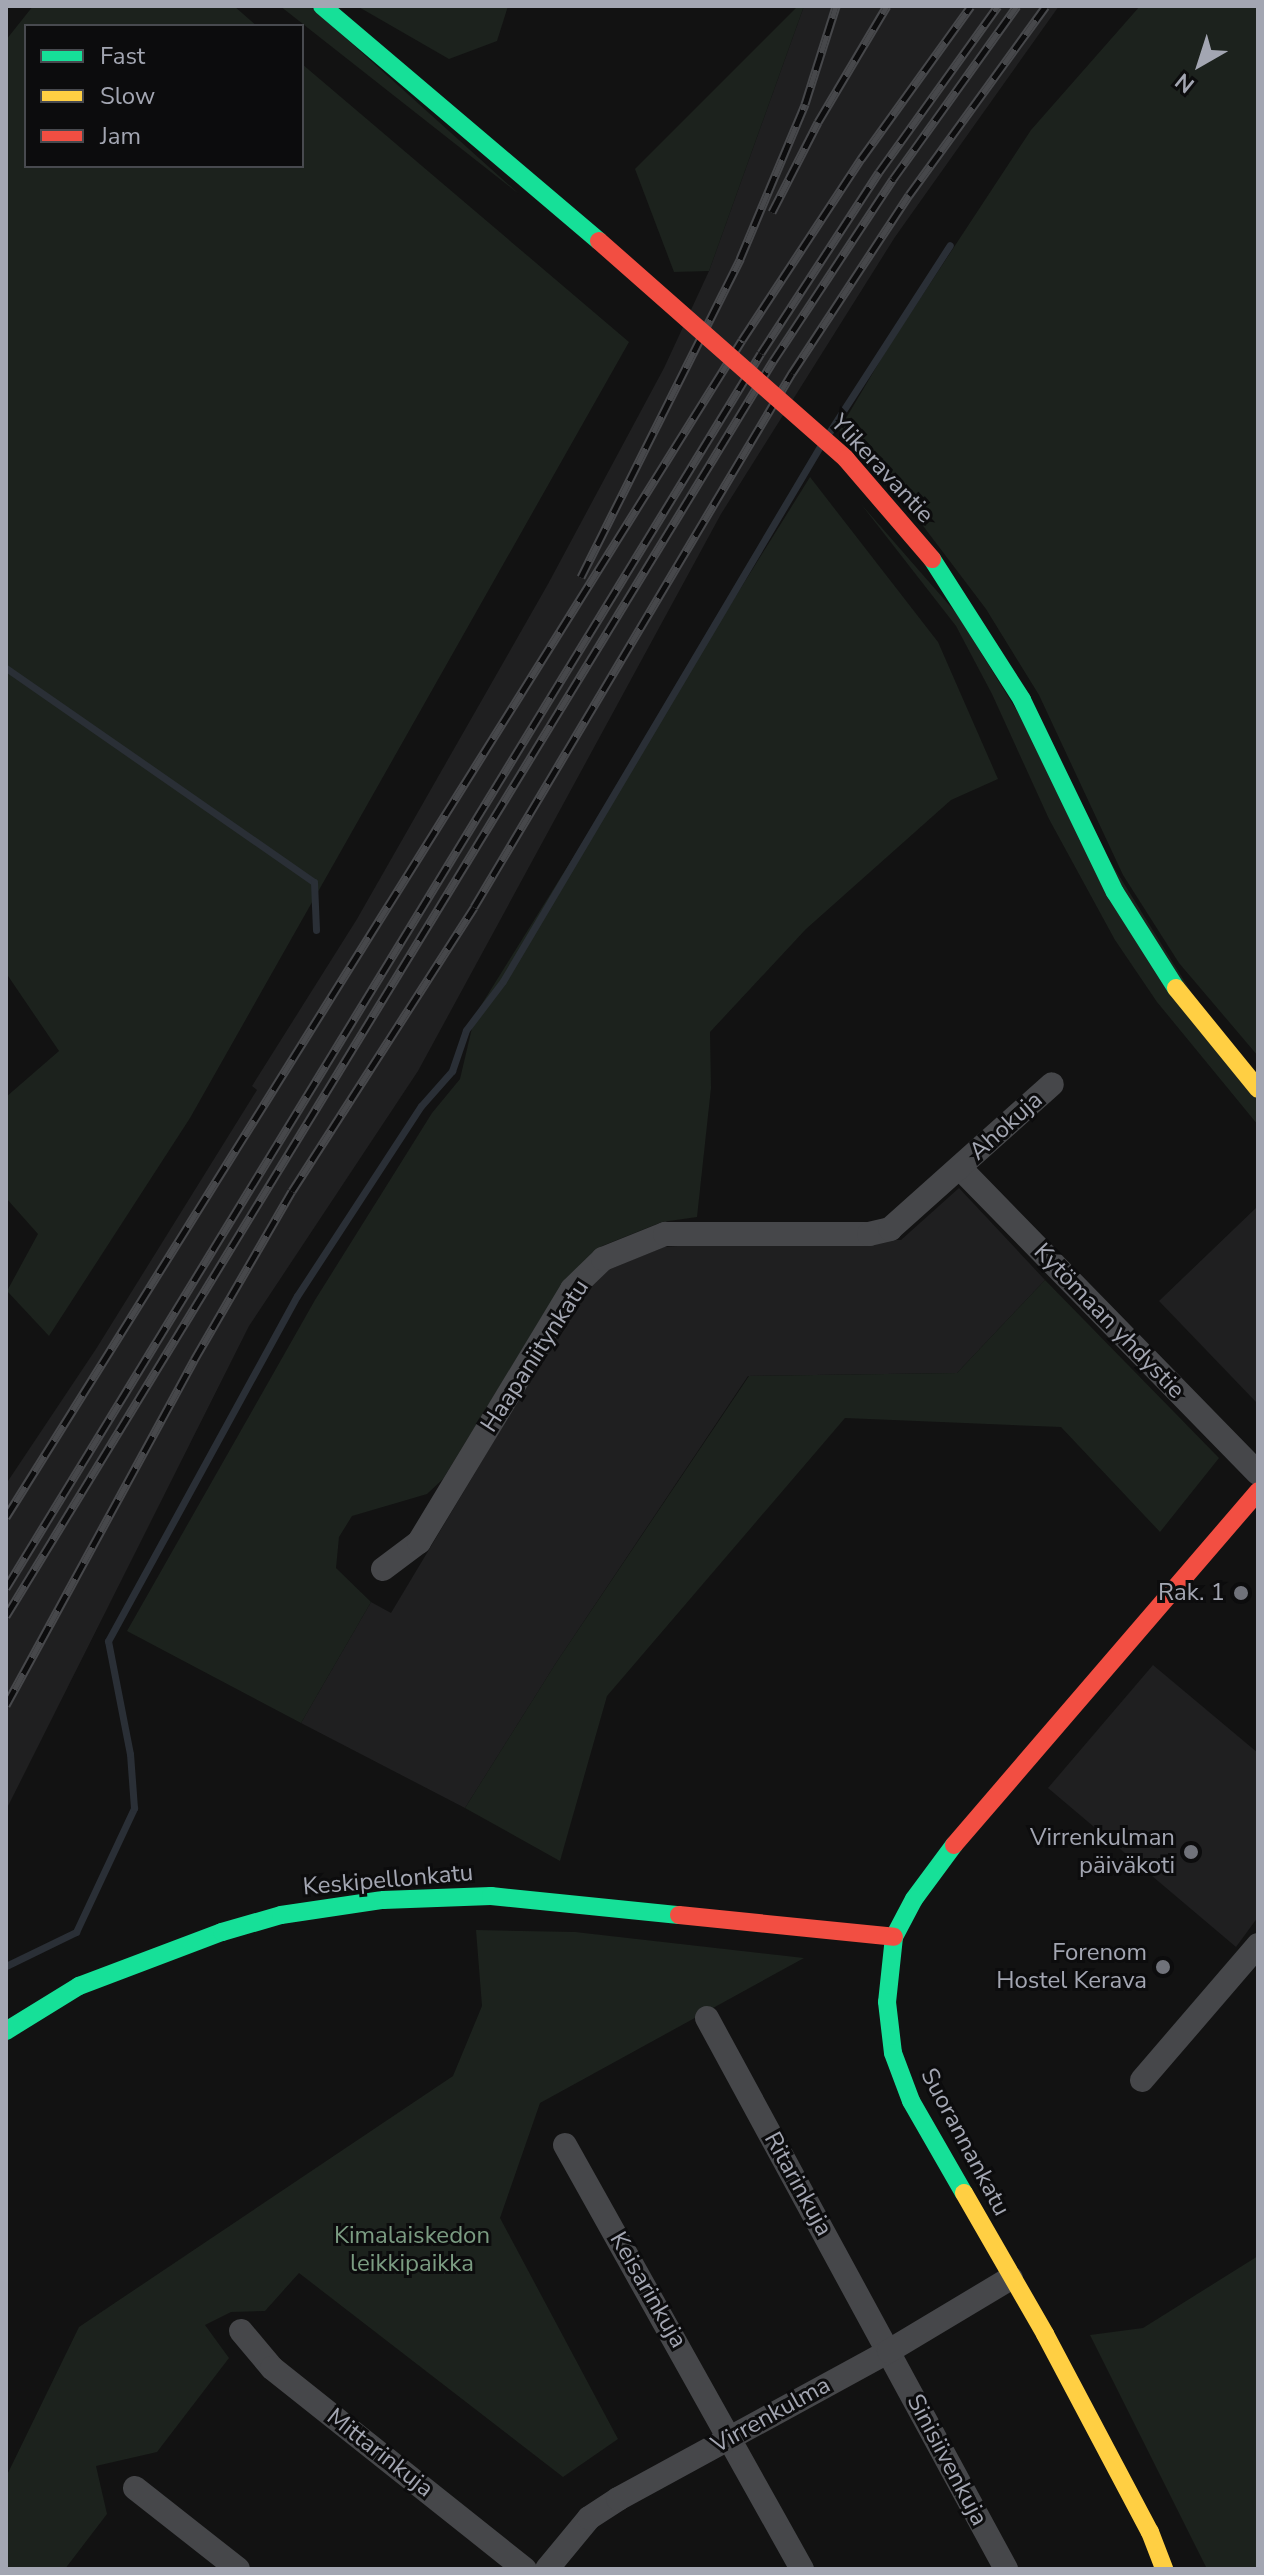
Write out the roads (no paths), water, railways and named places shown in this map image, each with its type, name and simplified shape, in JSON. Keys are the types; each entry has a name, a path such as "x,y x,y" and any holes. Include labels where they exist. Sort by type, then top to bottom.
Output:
{"street":[{"name":"Ylikeravantie","path":"322,6 599,241 846,459 932,559 1022,700 1115,892 1179,992 1258,1089"},
{"name":"Ahokuja","path":"960,1168 1052,1084"},
{"name":"Kytömaan yhdystie","path":"960,1168 1258,1473"},
{"name":"Haapaniitynkatu","path":"383,1569 419,1542 572,1289 603,1259 665,1234 869,1234 890,1229 960,1168"},
{"name":"Suorannankatu","path":"1164,2569 1150,2532 1045,2334 911,2101 893,2053 887,2002 894,1937 914,1899 943,1858 1258,1491"},
{"name":"Keskipellonkatu","path":"6,2031 79,1986 222,1932 281,1915 383,1900 491,1896 894,1937"},
{"path":"1142,2080 1258,1945"},
{"name":"Ritarinkuja","path":"707,2018 889,2351"},
{"name":"Keisarinkuja","path":"565,2145 731,2436 802,2569"},
{"name":"Virrenkulma","path":"547,2569 589,2518 731,2436 889,2351 1011,2278"},
{"name":"Mittarinkuja","path":"241,2331 272,2368 525,2569"},
{"name":"Sinisiivenkuja","path":"889,2351 1006,2569"},
{"path":"135,2488 238,2569"}],"waterway":[{"path":"830,431 950,245"},
{"path":"6,1966 76,1932 134,1808 130,1754 108,1641 297,1296 421,1106 452,1071 466,1030 503,981 819,448"},
{"path":"6,668 314,882 316,930"}],"railway":[{"path":"581,577 740,259 805,104 836,6"},
{"path":"772,212 818,122 887,6"},
{"path":"6,1517 742,340 861,159 971,6"},
{"path":"6,1588 761,353 879,172 998,6"},
{"path":"6,1616 773,361 893,179 1017,6"},
{"path":"6,1705 194,1360 292,1191 474,907 792,373 909,195 1046,6"}],"place":[{"name":"Rak. 1","path":"1241,1593"},
{"name":"Virrenkulman päiväkoti","path":"1191,1852"},
{"name":"Forenom Hostel Kerava","path":"1163,1967"}],"park label":[{"name":"Kimalaiskedon leikkipaikka","path":"412,2250"}]}
